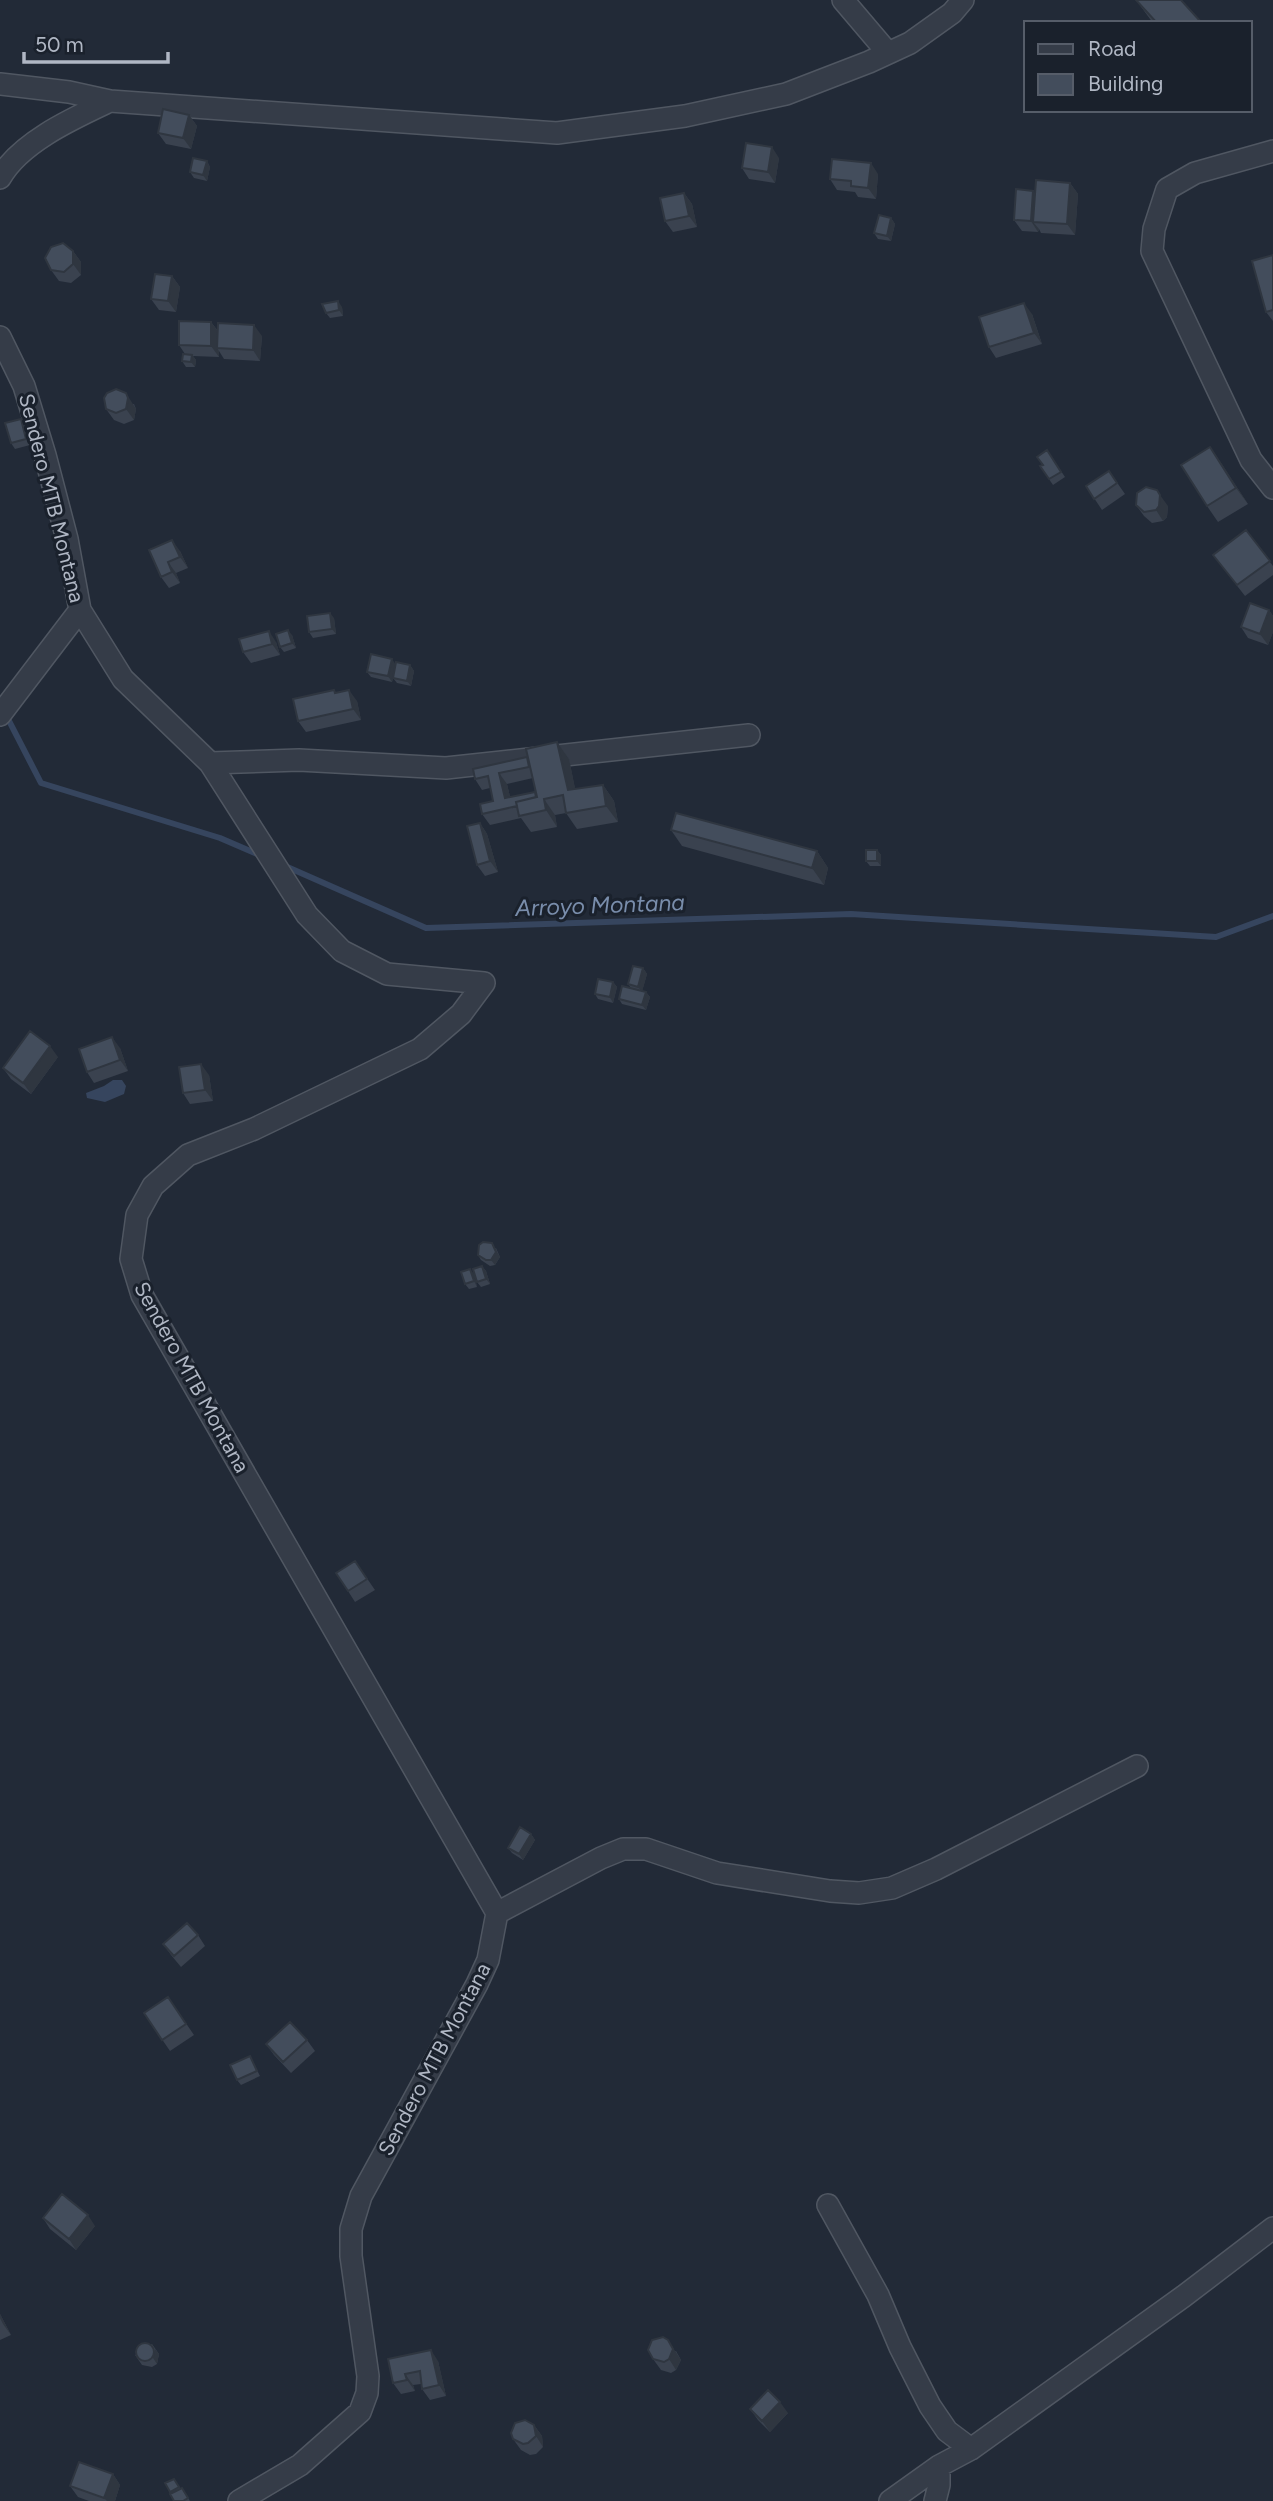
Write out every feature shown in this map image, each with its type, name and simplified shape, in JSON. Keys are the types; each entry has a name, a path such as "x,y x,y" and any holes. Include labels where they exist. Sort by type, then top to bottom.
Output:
{"street":[{"path":"843,0 888,53"},
{"path":"0,84 110,100 558,133 685,116 786,94 888,53 921,36 952,13 963,0"},
{"path":"0,178 7,165 56,127 110,100"},
{"path":"1273,151 1195,173 1167,189 1153,229 1152,251 1251,460 1273,488"},
{"name":"Sendero MTB Montana","path":"0,337 24,386 45,455 80,610 123,679 210,763 307,915 342,951 387,974 484,983 461,1014 420,1049 254,1129 188,1155 153,1186 137,1216 131,1259 142,1295 497,1913 488,1960 361,2196 351,2229 351,2256 368,2376 367,2393 360,2412 300,2465 239,2501"},
{"path":"0,715 80,610"},
{"path":"210,763 299,760 446,768 749,735"},
{"path":"497,1913 623,1849 646,1849 716,1873 830,1891 859,1893 892,1888 936,1870 1137,1766"},
{"path":"828,2205 878,2295 900,2347 930,2406 947,2431 971,2449"},
{"path":"890,2501 939,2466 971,2449 1184,2296 1273,2228"},
{"path":"935,2501 939,2485 939,2466"}],"water":[{"path":"113,1080 122,1080 126,1086 124,1094 105,1102 87,1098 86,1093"}],"building":[{"path":"1136,0 1181,0 1200,21 1155,21"},
{"path":"163,109 189,115 183,138 158,133"},
{"path":"746,143 772,147 768,172 742,168"},
{"path":"193,158 207,161 203,175 190,172"},
{"path":"832,159 871,163 868,188 851,186 851,181 830,179"},
{"path":"1036,180 1070,183 1067,224 1033,222"},
{"path":"1016,189 1033,191 1031,221 1014,220"},
{"path":"684,193 689,216 665,221 660,198"},
{"path":"879,215 891,218 887,236 874,233"},
{"path":"63,243 73,251 73,264 64,272 51,270 45,258 51,247"},
{"path":"1273,255 1273,310 1266,312 1252,261"},
{"path":"155,274 172,276 168,301 151,299"},
{"path":"338,301 339,310 326,313 322,304"},
{"path":"1024,303 1034,333 989,347 979,317"},
{"path":"179,321 211,322 211,346 179,345"},
{"path":"218,323 254,325 253,350 217,348"},
{"path":"183,354 192,355 191,362 182,361"},
{"path":"116,389 126,393 128,398 126,409 116,413 106,409 104,398 107,393"},
{"path":"21,419 26,439 11,443 5,423"},
{"path":"1210,447 1236,488 1207,506 1181,465"},
{"path":"1047,450 1061,472 1049,479 1037,457"},
{"path":"1109,471 1117,483 1094,499 1086,486"},
{"path":"1146,487 1157,490 1160,495 1156,510 1144,512 1136,505 1137,493"},
{"path":"1246,530 1270,561 1237,585 1213,555"},
{"path":"172,540 180,557 168,562 172,572 161,577 149,550"},
{"path":"1250,603 1269,610 1260,634 1241,627"},
{"path":"330,613 332,629 309,632 307,616"},
{"path":"288,630 292,643 280,647 276,634"},
{"path":"269,631 272,644 243,652 239,639"},
{"path":"371,654 392,659 388,676 367,672"},
{"path":"396,662 410,665 407,681 393,678"},
{"path":"334,690 335,693 349,690 353,709 298,721 293,699"},
{"path":"557,742 568,790 603,785 606,806 566,813 563,795 544,799 546,810 519,816 516,802 537,797 526,749"},
{"path":"527,757 529,767 499,773 505,798 535,792 536,797 516,802 517,806 482,814 480,804 493,801 488,776 475,779 473,769"},
{"path":"676,813 817,851 812,868 671,830"},
{"path":"480,823 490,861 477,865 467,826"},
{"path":"866,850 877,850 877,861 866,861"},
{"path":"633,966 643,968 638,987 628,984"},
{"path":"598,979 613,982 610,997 595,994"},
{"path":"622,986 646,992 642,1005 619,999"},
{"path":"30,1031 50,1046 23,1083 3,1068"},
{"path":"112,1037 120,1060 87,1072 79,1049"},
{"path":"201,1064 205,1090 183,1093 179,1067"},
{"path":"483,1242 492,1243 496,1252 491,1260 478,1255 479,1245"},
{"path":"482,1266 486,1279 477,1282 473,1269"},
{"path":"470,1269 474,1281 465,1284 461,1272"},
{"path":"355,1561 367,1579 348,1591 336,1573"},
{"path":"520,1827 531,1834 519,1854 508,1848"},
{"path":"187,1923 198,1935 174,1956 163,1944"},
{"path":"168,1997 186,2024 162,2040 144,2013"},
{"path":"290,2022 307,2040 283,2062 266,2044"},
{"path":"250,2056 257,2071 237,2080 230,2065"},
{"path":"62,2194 88,2215 69,2239 43,2218"},
{"path":"663,2337 673,2349 669,2359 664,2362 653,2359 648,2350 652,2340"},
{"path":"141,2343 149,2343 154,2352 152,2359 141,2361 136,2356 136,2348"},
{"path":"431,2350 439,2385 422,2389 420,2371 405,2374 407,2380 393,2383 388,2359"},
{"path":"768,2390 780,2402 762,2421 750,2409"},
{"path":"525,2420 534,2425 536,2436 523,2444 513,2439 511,2433 515,2423"},
{"path":"79,2462 113,2474 104,2498 70,2486"},
{"path":"174,2479 179,2487 170,2492 165,2483"},
{"path":"182,2488 188,2498 174,2501 170,2494"}],"waterway":[{"name":"Arroyo Montana","path":"5,713 41,783 220,838 262,856"},
{"name":"Arroyo Montana","path":"285,866 426,928 851,914 1216,937 1273,916"}]}
